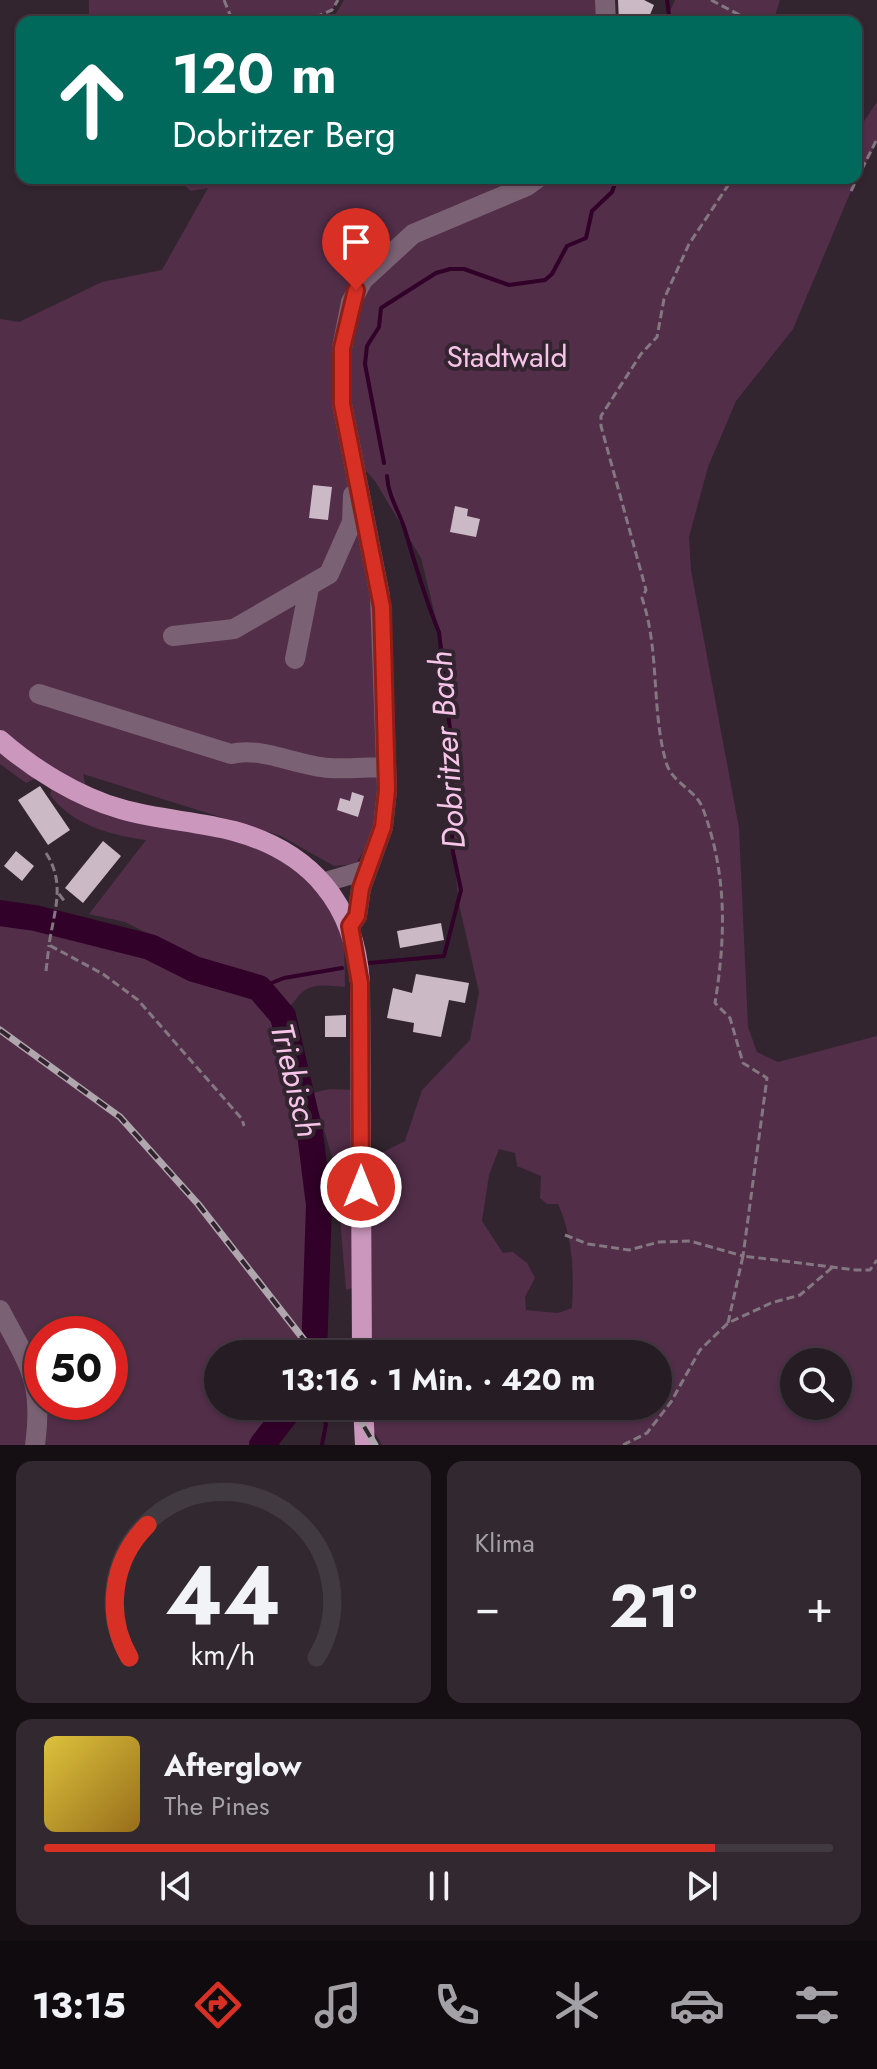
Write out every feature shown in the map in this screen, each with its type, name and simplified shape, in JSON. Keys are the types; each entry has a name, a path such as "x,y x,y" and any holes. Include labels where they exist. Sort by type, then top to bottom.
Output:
{"main road":[{"path":"0,740 88,797 119,809 232,831 262,840 288,853 322,883 350,926 360,983 362,1340"},
{"path":"364,1420 365,1445"}],"street":[{"path":"350,926 357,916 366,870 383,827 386,767 382,607 375,559 355,475 341,377 345,324 356,290 386,256 413,234 530,184"},
{"path":"173,636 234,629 329,574 352,522 355,475"},
{"path":"295,659 309,588"},
{"path":"39,694 231,754 258,751 279,760 329,768 386,767"},
{"path":"322,883 366,870"},
{"path":"0,1310 36,1379 35,1445"}],"path":[{"path":"318,16 332,10 338,0"},
{"path":"711,0 742,16"},
{"path":"862,169 877,139"},
{"path":"728,1323 743,1256 767,1078 743,1063 730,1018 715,1003 724,943 723,880 718,851 703,809 690,790 676,782 667,766 660,733 648,617 642,598 646,590 601,416 641,354 657,337 664,299 689,244 729,184"},
{"path":"851,191 854,184"},
{"path":"46,853 56,869 59,894 46,971"},
{"path":"59,894 65,902"},
{"path":"49,945 103,974 138,1000 242,1119 244,1126"},
{"path":"565,1235 588,1244 629,1250 659,1242 690,1241 743,1256 856,1270 875,1268 877,1260"},
{"path":"623,1445 647,1433 671,1402 700,1350 728,1323 771,1303 800,1295 834,1266"}],"green space":[{"path":"89,0 338,0 332,10 318,16 89,16"},
{"path":"344,0 598,0 600,16 333,16"},
{"path":"675,0 780,0 775,16 668,16"},
{"name":"Stadtwald","path":"877,102 877,142 862,170 862,124"},
{"name":"Stadtwald","path":"183,184 855,184 793,329 736,401 708,467 689,537 691,570 739,828 748,1027 757,1052 778,1062 877,1036 877,1445 382,1445 372,1428 372,1420 672,1420 672,1340 372,1340 371,1158 405,1141 422,1090 470,1040 479,992 459,904 454,860 448,668 421,558 375,481 345,448 374,604 378,796 372,836 356,864 334,866 281,836 83,774 88,797 47,773 26,783 0,764 0,319 19,322 102,282 162,270 208,188 191,191","holes":["499,1149 515,1153 517,1166 541,1176 540,1198 547,1204 558,1204 567,1229 573,1282 572,1308 558,1313 526,1310 525,1297 535,1278 527,1263 513,1252 503,1253 482,1221 489,1175"]},
{"path":"53,781 236,839 282,858 321,893 344,932 345,987 322,985 308,988 284,1016 304,1100 314,1184 317,1267 314,1340 204,1340 204,1420 282,1420 272,1433 270,1445 0,1445 0,913 35,918 150,947 194,969 258,988 265,978 200,959 125,922 89,914 146,840 94,827 60,806 50,795"},
{"path":"329,1089 353,1090 356,1287 346,1290 336,1170 313,1093"}],"building":[{"path":"618,0 644,0 654,5 649,16 619,16"},
{"path":"313,485 332,487 328,520 309,518"},
{"path":"455,506 468,509 467,516 480,519 476,537 450,532"},
{"path":"40,786 70,830 48,845 18,800"},
{"path":"352,792 364,796 358,817 337,810 340,798 350,801"},
{"path":"103,841 121,856 83,903 65,888"},
{"path":"16,851 34,866 22,881 4,866"},
{"path":"441,923 444,940 400,948 397,931"},
{"path":"416,974 469,983 465,1003 449,1000 441,1037 413,1032 414,1023 387,1018 393,988 412,993"},
{"path":"346,1015 346,1037 325,1037 325,1016"}],"waterway":[{"name":"Dobritzer Bach","path":"667,0 669,16"},
{"name":"Dobritzer Bach","path":"384,463 365,364 367,346 379,327 381,308 436,273 450,269 464,269 509,285 545,280 552,274 567,246 586,238 592,211 612,192 615,184"},
{"name":"Dobritzer Bach","path":"369,963 444,956 461,890 453,852 450,789 453,776 446,759 452,747 439,632 387,476"},
{"name":"Triebisch","path":"0,913 35,918 150,947 194,969 259,988 283,1016 310,1133 319,1205 314,1340"},
{"name":"Dobritzer Bach","path":"259,988 284,978 342,968"},
{"name":"Triebisch","path":"262,1445 281,1420"},
{"path":"322,1445 324,1420"}],"railway":[{"path":"0,1030 120,1117 198,1204 304,1340"},
{"path":"360,1420 375,1445"}],"route":[{"path":"356,290 345,324 342,348 342,404 348,444 375,559 382,607 382,710 387,790 383,827 377,849 366,870 357,916 350,926 360,983 361,1187"}]}
